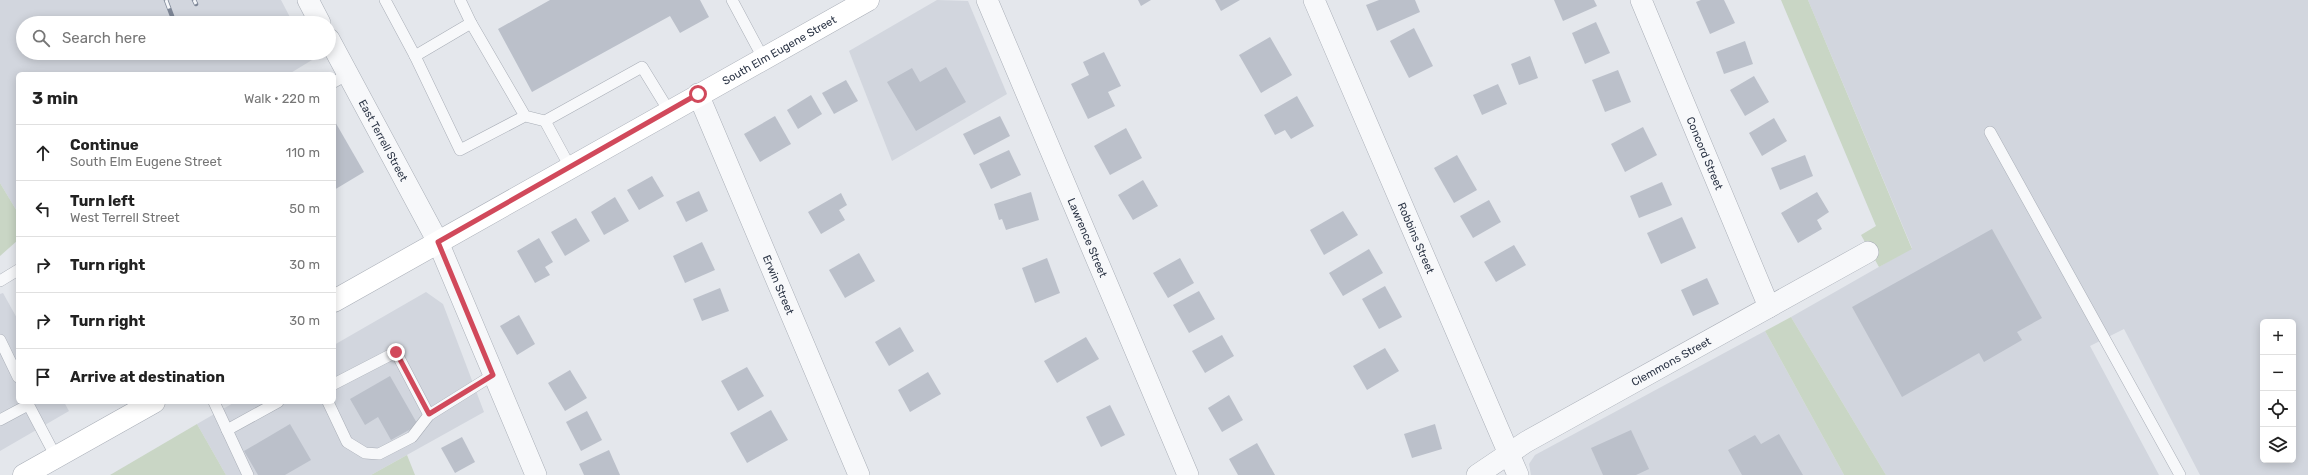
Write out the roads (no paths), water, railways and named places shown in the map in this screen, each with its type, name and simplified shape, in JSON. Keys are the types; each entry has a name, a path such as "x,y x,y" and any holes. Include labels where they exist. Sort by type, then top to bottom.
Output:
{"main road":[{"name":"South Elm Eugene Street","path":"336,300 698,94 868,0"},
{"path":"28,474 150,404"}],"street":[{"path":"308,0 316,16"},
{"name":"Lawrence Street","path":"987,0 1188,475"},
{"name":"Robbins Street","path":"1314,0 1518,475"},
{"name":"Concord Street","path":"1641,0 1769,307"},
{"name":"East Terrell Street","path":"335,60 341,78 438,242 536,475"},
{"name":"Erwin Street","path":"698,94 859,475"},
{"name":"Clemmons Street","path":"1477,475 1533,438 1868,252"}],"lane":[{"path":"385,0 415,56 460,150 525,116 545,121 642,67 669,111"},
{"path":"460,0 471,23 525,116"},
{"path":"732,0 763,58"},
{"path":"415,56 471,23"},
{"path":"545,121 570,167"},
{"path":"1990,132 2180,475"},
{"path":"0,281 16,271"},
{"path":"0,340 16,373"},
{"path":"336,383 396,352 429,414"},
{"path":"329,404 347,442 365,453 379,454 412,437 429,414 493,375"},
{"path":"0,420 25,404"},
{"path":"28,404 56,457"},
{"path":"215,404 248,475"},
{"path":"227,430 277,404"}],"railway":[{"path":"166,0 172,16"},
{"path":"194,0 196,4"}]}
